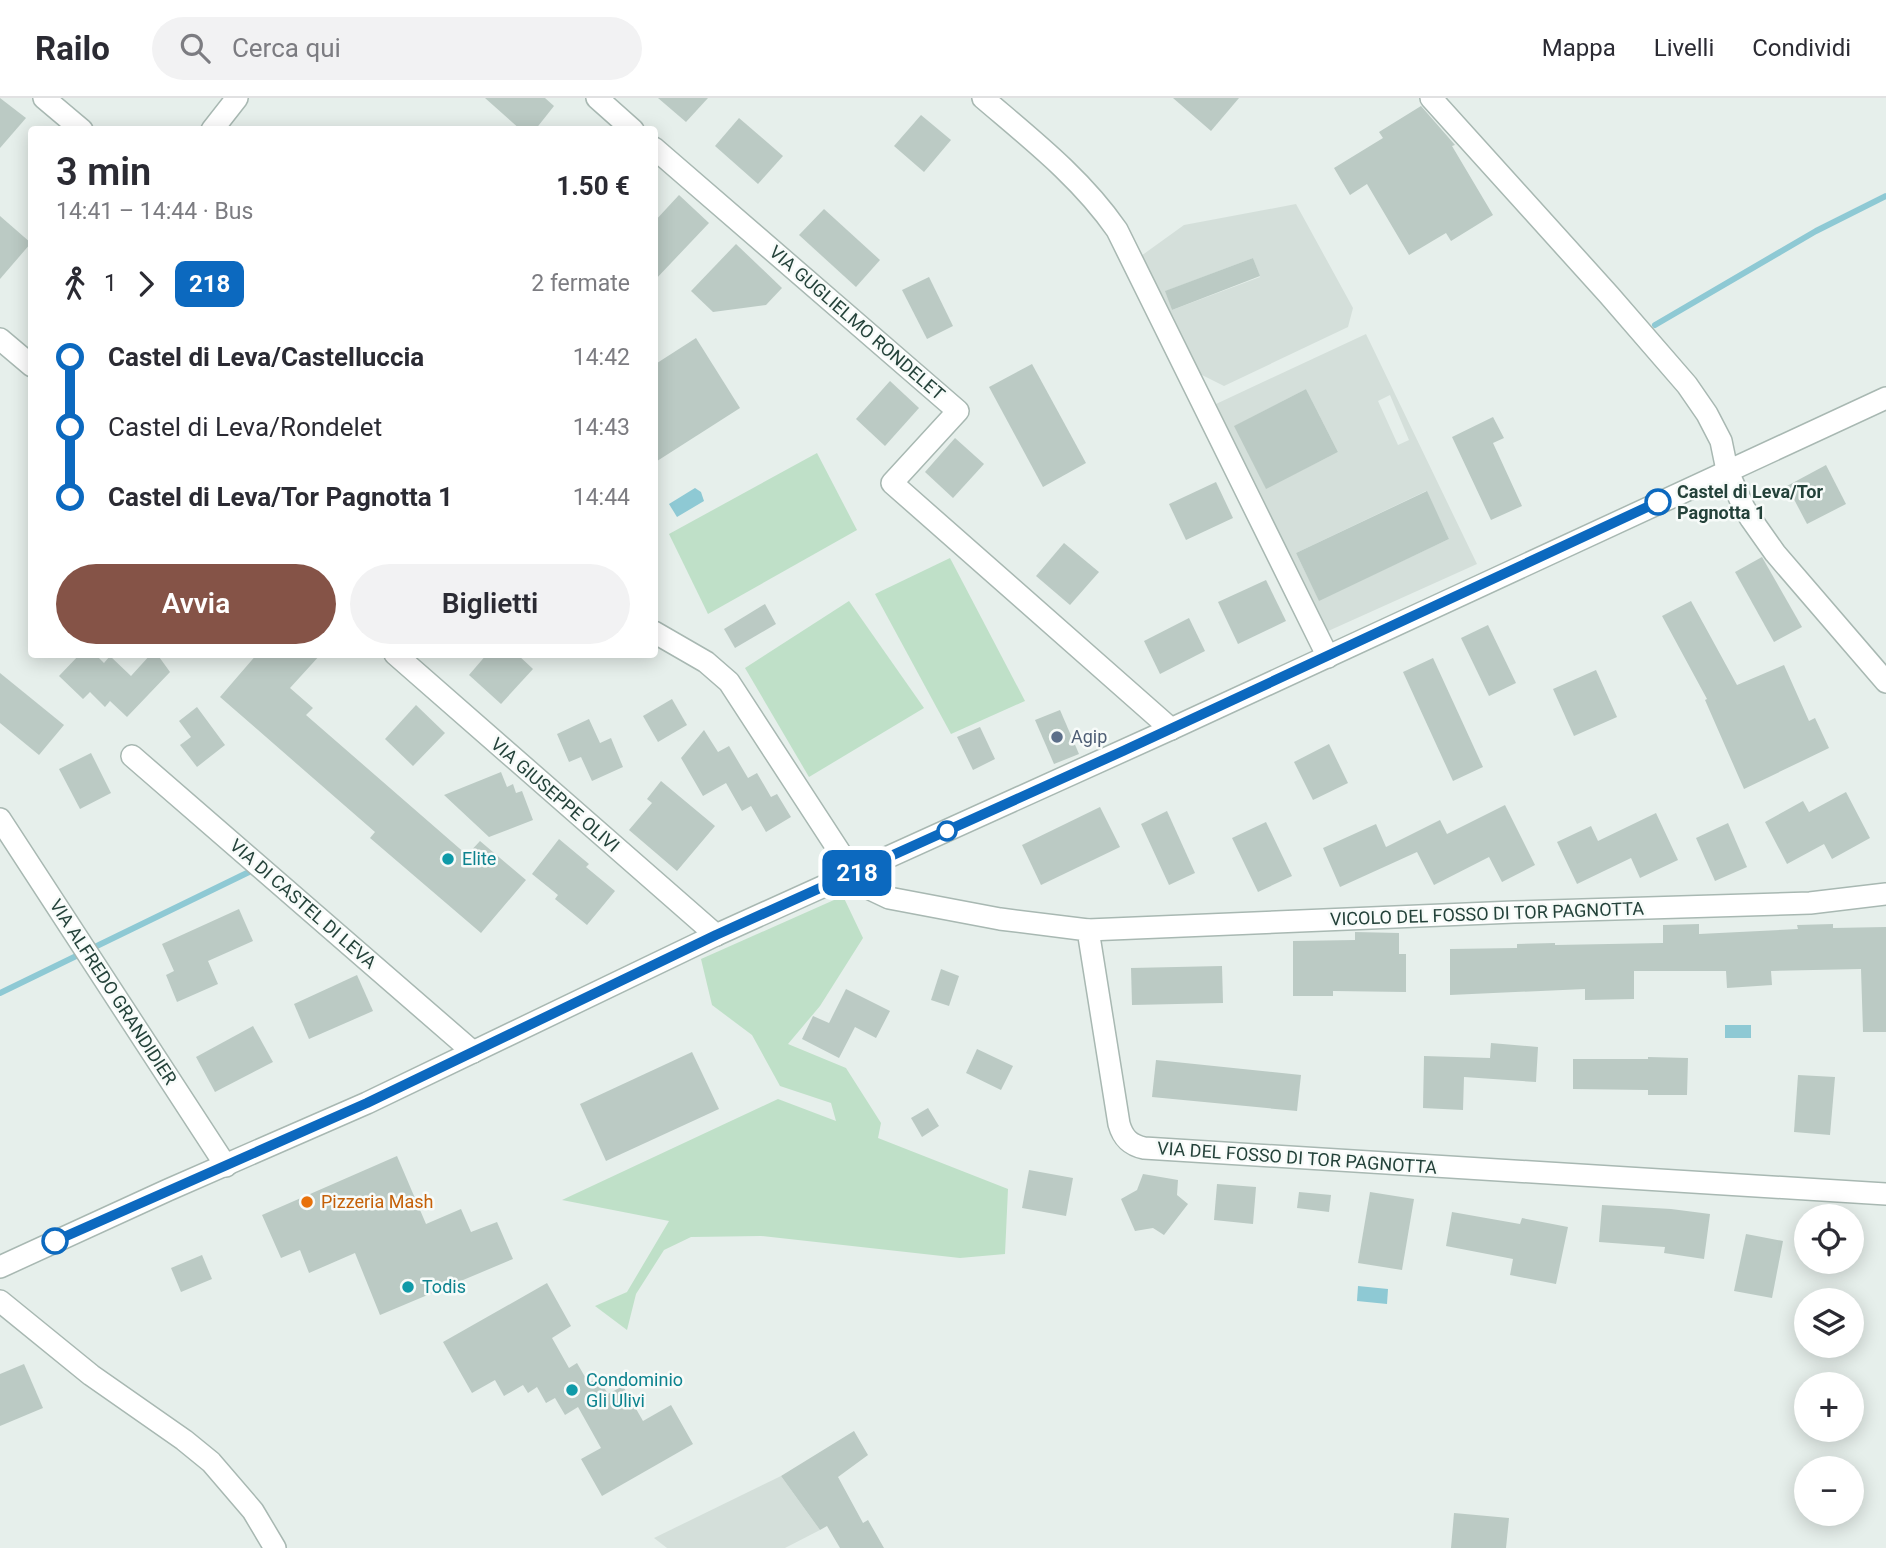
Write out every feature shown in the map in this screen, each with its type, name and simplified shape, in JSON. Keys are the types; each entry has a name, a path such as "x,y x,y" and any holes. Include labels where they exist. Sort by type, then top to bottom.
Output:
{"street":[{"path":"44,98 77,126"},
{"path":"215,126 237,98"},
{"path":"597,98 628,126"},
{"path":"983,98 1068,171 1102,208 1117,230 1328,657"},
{"path":"1431,98 1687,385 1707,414 1721,442 1727,470 1744,508 1775,553 1886,682"},
{"name":"VIA GUGLIELMO RONDELET","path":"658,151 958,411 892,483 1171,729"},
{"path":"0,339 28,356"},
{"path":"0,1267 367,1103 716,935 1328,657 1886,398"},
{"path":"658,634 706,662 729,682 854,874 870,889 889,898 1000,919 1088,930"},
{"name":"VIA GIUSEPPE OLIVI","path":"400,658 716,935"},
{"name":"VIA DI CASTEL DI LEVA","path":"132,757 473,1052"},
{"name":"VIA ALFREDO GRANDIDIER","path":"0,819 226,1166"},
{"name":"VICOLO DEL FOSSO DI TOR PAGNOTTA","path":"1088,930 1810,903 1886,894"},
{"name":"VIA DEL FOSSO DI TOR PAGNOTTA","path":"1088,930 1119,1124 1123,1136 1134,1146 1886,1194"},
{"path":"0,1301 91,1376 184,1440 211,1462 253,1511 275,1548"}],"shaded area":[{"path":"1296,204 1353,308 1348,327 1224,386 1198,373 1141,256 1184,225","holes":["1253,258 1260,277 1172,310 1166,291"]},
{"path":"1366,334 1477,564 1326,632 1216,404","holes":["1306,389 1338,452 1266,488 1235,426","1390,395 1409,440 1398,445 1378,401","1426,491 1449,539 1319,600 1296,553"]},
{"path":"781,1476 820,1530 785,1548 667,1548 654,1538"}],"green space":[{"path":"817,453 857,530 708,614 669,534"},
{"path":"950,558 1025,701 951,734 875,594"},
{"path":"849,601 924,708 809,777 745,668"},
{"path":"843,896 863,938 820,1006 788,1044 846,1068 881,1123 878,1138 1008,1189 1005,1254 960,1258 761,1236 691,1237 664,1250 636,1294 627,1330 595,1306 627,1292 669,1221 562,1200 778,1099 836,1121 831,1103 780,1086 752,1035 712,1005 701,959"}],"water":[{"path":"695,488 701,492 704,501 677,517 669,504"},
{"path":"1725,1025 1751,1025 1751,1038 1725,1038"},
{"path":"1358,1286 1388,1289 1387,1304 1357,1301"}],"building":[{"path":"0,98 26,118 0,148"},
{"path":"485,98 545,98 554,106 538,126 516,126"},
{"path":"658,98 708,98 686,122"},
{"path":"1173,98 1239,98 1211,131"},
{"path":"1421,106 1455,145 1452,146 1493,215 1451,241 1446,233 1409,255 1367,184 1350,195 1334,168 1383,138 1379,132"},
{"path":"921,115 951,140 924,172 894,146"},
{"path":"739,118 783,156 758,184 715,146"},
{"path":"679,195 709,223 658,277 658,218"},
{"path":"824,209 880,260 856,287 799,235"},
{"path":"0,216 28,240 28,246 0,279"},
{"path":"736,244 782,288 766,305 713,312 691,291"},
{"path":"1253,258 1260,276 1172,310 1165,291"},
{"path":"929,277 953,326 927,339 902,290"},
{"path":"696,338 740,408 658,460 658,362"},
{"path":"1032,364 1086,463 1043,487 989,387"},
{"path":"890,381 919,408 885,446 856,419"},
{"path":"1306,389 1338,452 1266,489 1234,426"},
{"path":"1493,417 1504,438 1493,443 1522,506 1491,520 1452,437"},
{"path":"955,438 984,464 953,498 925,472"},
{"path":"1826,465 1846,504 1807,524 1787,486"},
{"path":"1216,482 1233,518 1186,540 1169,504"},
{"path":"1427,491 1449,539 1319,601 1296,553"},
{"path":"1064,543 1099,572 1070,605 1036,576"},
{"path":"1762,557 1802,627 1774,642 1735,572"},
{"path":"1266,580 1286,621 1238,644 1218,602"},
{"path":"1691,601 1737,685 1784,665 1809,721 1815,718 1829,748 1744,789 1705,700 1707,699 1662,616"},
{"path":"765,604 776,624 735,648 724,629"},
{"path":"1189,618 1205,651 1160,674 1144,641"},
{"path":"1488,625 1516,683 1489,696 1461,638"},
{"path":"76,658 99,658 104,663 112,658 131,676 147,658 160,658 170,672 127,717 110,701 105,707 90,692 83,699 59,676"},
{"path":"254,658 317,658 290,688 313,708 306,715 467,855 480,841 526,880 481,933 370,838 375,832 220,697"},
{"path":"484,658 521,658 533,669 501,704 469,675"},
{"path":"1433,658 1483,767 1453,781 1403,672"},
{"path":"1596,670 1617,717 1574,736 1553,689"},
{"path":"0,673 64,725 39,755 0,723"},
{"path":"672,699 687,725 658,742 643,716"},
{"path":"416,705 445,733 413,766 385,739"},
{"path":"197,707 225,745 197,767 180,745 191,737 179,721"},
{"name":"Agip","path":"1060,710 1079,754 1054,764 1035,720"},
{"path":"589,719 600,743 611,738 623,767 592,781 581,757 569,762 557,734"},
{"path":"980,727 995,759 973,770 957,737"},
{"path":"704,730 718,752 729,746 748,778 757,773 771,797 777,794 791,817 766,832 751,806 742,811 726,783 703,796 681,758"},
{"path":"1329,744 1348,783 1313,800 1294,762"},
{"path":"91,753 111,793 80,809 59,769"},
{"path":"501,772 507,787 513,784 516,793 522,791 533,820 489,837 444,795"},
{"path":"661,781 715,826 677,871 629,830 652,803 647,799"},
{"path":"1846,792 1870,838 1832,859 1824,844 1787,864 1765,822 1803,801 1809,812"},
{"path":"1505,805 1535,865 1502,882 1489,857 1434,885 1417,852 1340,887 1323,848 1376,824 1386,847 1440,820 1447,834"},
{"path":"1100,807 1120,847 1041,885 1022,845"},
{"path":"1167,811 1195,873 1169,885 1141,824"},
{"path":"1656,813 1678,860 1640,878 1631,858 1577,884 1557,842 1591,826 1598,841"},
{"path":"1266,822 1292,876 1258,892 1232,838"},
{"path":"1728,823 1747,867 1715,881 1696,838"},
{"path":"559,839 589,864 586,867 615,891 587,925 555,899 558,895 532,874"},
{"path":"239,909 253,941 208,961 218,984 177,1002 166,975 174,971 162,944"},
{"path":"1699,924 1699,934 1798,929 1797,925 1833,924 1833,928 1886,927 1886,1032 1863,1032 1861,969 1771,971 1772,985 1727,988 1726,971 1634,971 1634,999 1585,1000 1585,989 1450,995 1450,949 1517,948 1517,944 1663,943 1663,925"},
{"path":"1355,932 1399,933 1399,954 1406,954 1406,992 1333,991 1333,996 1293,996 1293,941 1355,940"},
{"path":"1222,966 1223,1003 1132,1005 1131,968"},
{"path":"941,969 959,976 949,1006 931,1000"},
{"path":"357,975 373,1011 309,1039 294,1004"},
{"path":"846,989 890,1011 876,1038 855,1027 839,1058 802,1039 813,1016 829,1023"},
{"path":"253,1026 273,1062 215,1092 196,1057"},
{"path":"1491,1043 1538,1047 1536,1082 1464,1077 1463,1110 1423,1108 1424,1056 1490,1058"},
{"path":"977,1049 1013,1066 1001,1090 966,1073"},
{"path":"692,1052 719,1109 606,1161 580,1104"},
{"path":"1688,1058 1687,1095 1648,1095 1648,1090 1573,1089 1573,1059"},
{"path":"1156,1060 1301,1075 1297,1111 1152,1097"},
{"path":"1798,1075 1835,1077 1830,1135 1794,1132"},
{"path":"928,1108 939,1126 922,1137 911,1118"},
{"path":"397,1156 426,1224 461,1209 471,1232 497,1222 513,1259 380,1315 355,1253 309,1273 300,1250 281,1258 262,1215"},
{"path":"1029,1170 1073,1178 1066,1216 1022,1208"},
{"path":"1143,1174 1178,1180 1177,1195 1188,1204 1164,1235 1153,1228 1135,1231 1121,1199 1137,1190"},
{"path":"1217,1184 1256,1187 1253,1224 1214,1220"},
{"path":"1299,1192 1331,1195 1329,1212 1297,1208"},
{"path":"1370,1192 1414,1199 1402,1270 1358,1263"},
{"path":"1602,1205 1710,1214 1704,1259 1664,1253 1665,1247 1599,1242"},
{"path":"1452,1212 1520,1224 1522,1218 1568,1227 1556,1284 1510,1275 1513,1259 1446,1246"},
{"path":"1746,1234 1783,1241 1772,1298 1734,1291"},
{"path":"202,1255 212,1279 181,1292 171,1268"},
{"name":"Condominio Gli Ulivi","path":"547,1283 571,1326 552,1338 569,1368 577,1363 588,1382 599,1379 608,1394 623,1386 643,1421 671,1405 693,1444 602,1496 581,1459 601,1448 578,1407 565,1415 555,1398 546,1403 537,1387 528,1393 523,1385 504,1396 495,1380 472,1393 443,1342"},
{"path":"24,1364 43,1408 0,1426 0,1374"},
{"path":"854,1431 868,1455 838,1477 863,1523 868,1520 884,1548 840,1548 827,1526 820,1530 781,1476"},
{"path":"1454,1513 1509,1518 1506,1548 1451,1548"}],"waterway":[{"path":"1655,325 1816,231 1886,196"},
{"path":"0,993 249,872"}],"bus line":[{"name":"218","path":"55,1241 367,1103 716,935 1123,751 1658,502"}],"place":[{"name":"Castel di Leva/Tor Pagnotta 1","path":"1658,502"},
{"name":"Agip","path":"1057,737"},
{"name":"Elite","path":"448,859"},
{"name":"Pizzeria Mash","path":"307,1202"},
{"name":"Todis","path":"408,1287"},
{"name":"Condominio Gli Ulivi","path":"572,1390"}]}
